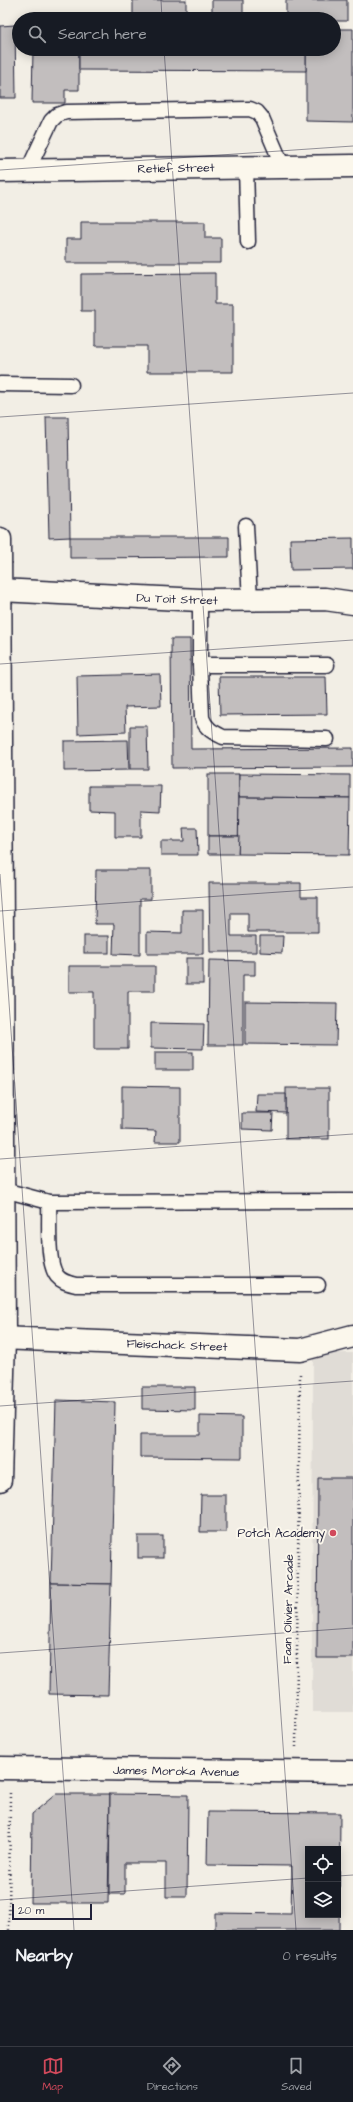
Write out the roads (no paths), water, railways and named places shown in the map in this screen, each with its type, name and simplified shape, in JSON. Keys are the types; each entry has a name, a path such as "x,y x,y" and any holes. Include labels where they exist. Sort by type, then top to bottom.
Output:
{"street":[{"name":"Retief Street","path":"0,171 353,166"},
{"path":"0,539 4,1190 0,1480"},
{"name":"Du Toit Street","path":"1,590 200,600 325,599 353,603"},
{"name":"Fleischack Street","path":"2,1338 300,1350 353,1336"},
{"name":"James Moroka Avenue","path":"0,1768 353,1772"}],"lane":[{"path":"28,170 51,121 56,115 66,112 227,109 250,109 257,112 262,118 283,167"},
{"path":"246,167 248,242"},
{"path":"0,384 71,385"},
{"path":"246,526 250,600"},
{"path":"200,600 202,718 205,726 223,737 327,739"},
{"path":"200,664 327,665"},
{"path":"4,1190 49,1202 353,1201"},
{"path":"49,1202 51,1258 54,1272 65,1283 76,1285 318,1285"}],"place":[{"name":"Potch Academy","path":"333,1533"}]}
